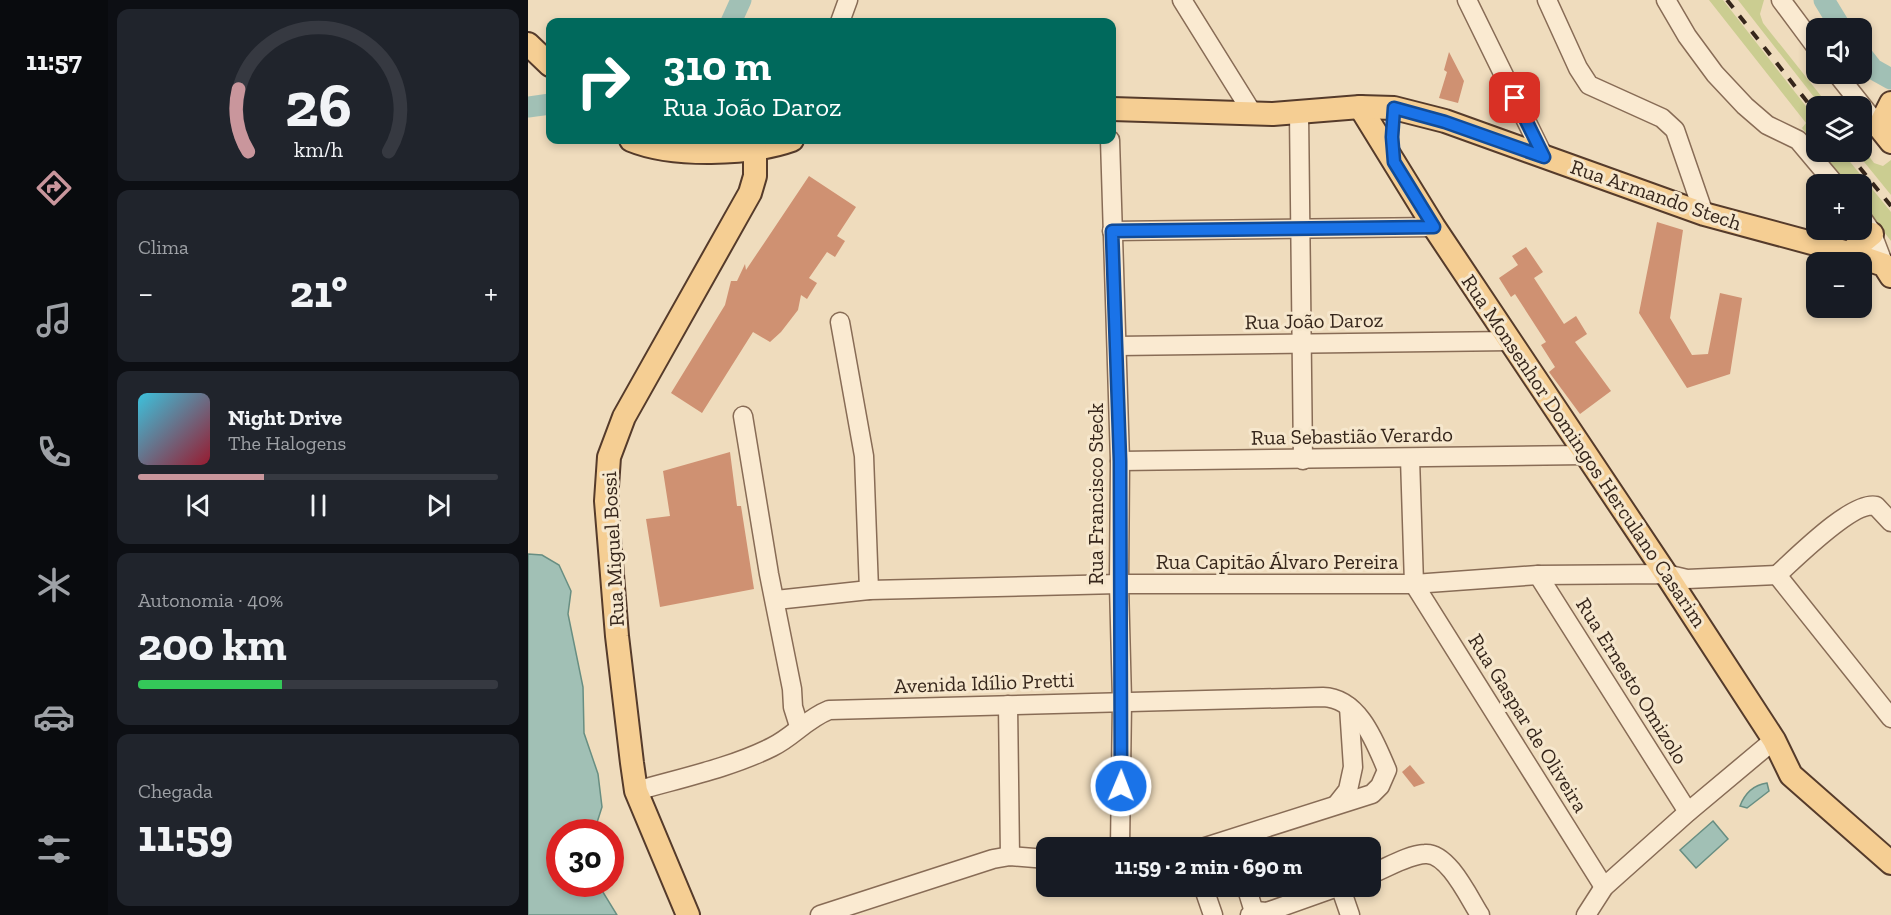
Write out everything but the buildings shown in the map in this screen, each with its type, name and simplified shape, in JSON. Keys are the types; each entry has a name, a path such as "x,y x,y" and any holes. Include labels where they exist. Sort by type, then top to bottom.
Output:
{"main road":[{"path":"529,46 546,62"},
{"path":"1885,134 1891,103"},
{"name":"Rua Armando Stech","path":"1116,109 1253,114 1299,113 1360,107 1394,108 1445,122 1704,214 1845,252"},
{"name":"Rua Monsenhor Domingos Herculano Casarim","path":"1360,107 1434,227 1774,740 1791,775 1888,855"},
{"name":"Rua Monsenhor Domingos Herculano Casarim","path":"1394,108 1392,137 1394,162"},
{"path":"641,144 732,153 774,144"},
{"name":"Rua Miguel Bossi","path":"688,915 636,791 616,624 606,501 609,457 624,417 750,193 755,176 755,148"},
{"path":"732,153 745,187 742,205"},
{"name":"Rua Armando Stech","path":"1872,264 1888,271"}],"street":[{"path":"841,18 848,0"},
{"path":"1182,0 1253,114"},
{"path":"1467,0 1544,157"},
{"path":"1548,0 1578,68 1588,85 1662,118 1674,130 1704,214"},
{"path":"1666,0 1687,36 1715,74 1745,106 1767,125 1798,140 1827,174"},
{"path":"1781,0 1806,34"},
{"path":"1846,84 1885,134"},
{"path":"1299,113 1298,227 1303,460"},
{"name":"Rua Francisco Steck","path":"1110,144 1120,461 1119,584 1122,701 1120,837"},
{"path":"1112,231 1434,227"},
{"path":"1872,237 1888,271"},
{"path":"840,322 864,456 869,590"},
{"name":"Rua João Daroz","path":"1117,346 1511,342"},
{"path":"743,416 792,689 793,707 799,726"},
{"name":"Rua Sebastião Verardo","path":"1120,461 1586,455"},
{"path":"1410,458 1414,584"},
{"path":"1891,522 1876,506 1864,506 1846,517 1778,575 1891,718"},
{"name":"Rua Capitão Álvaro Pereira","path":"776,600 869,590 1119,584 1414,584 1538,575 1666,574 1687,579 1778,575"},
{"name":"Rua Ernesto Omizolo","path":"1538,575 1688,812"},
{"name":"Rua Gaspar de Oliveira","path":"1414,584 1604,887"},
{"path":"792,689 818,714"},
{"name":"Avenida Idílio Pretti","path":"636,791 753,756 783,741 799,726 829,710 1323,697 1339,699 1349,705"},
{"path":"1008,705 1010,856"},
{"path":"1246,837 1337,804 1372,794 1380,786 1387,770 1373,740 1349,705"},
{"path":"1349,705 1355,775 1363,782 1380,786"},
{"path":"1352,745 1362,739 1373,740"},
{"path":"1586,915 1604,887 1774,740"},
{"path":"1337,804 1348,790 1353,767"},
{"path":"1381,870 1425,854 1437,855 1447,863 1480,915"},
{"path":"820,915 993,859 1010,856 1036,858"},
{"path":"1207,897 1213,915"},
{"path":"1249,897 1253,914 1267,912 1309,897"},
{"path":"1344,897 1350,915"}],"green space":[{"path":"1709,0 1723,0 1806,106 1806,123"},
{"path":"1738,0 1764,0 1760,14 1763,23 1806,77 1806,84 1812,84 1821,96 1813,96"},
{"path":"1872,160 1883,166 1891,160 1891,195 1864,162"},
{"path":"1829,162 1850,162 1860,174 1839,174"},
{"path":"1872,189 1891,212 1891,241 1872,216"}],"water":[{"path":"528,554 542,555 559,565 571,591 568,614 583,687 584,733 598,774 602,807 598,819 546,819 546,897 606,897 617,915 528,915"},
{"path":"1767,783 1769,791 1747,808 1740,806 1750,790"},
{"path":"1713,821 1728,839 1696,868 1680,850"}],"waterway":[{"path":"733,18 741,0"},
{"path":"1824,0 1835,18"},
{"path":"1872,68 1891,79"},
{"path":"528,107 546,105"}],"railway":[{"path":"1727,0 1806,100"},
{"path":"1855,162 1891,206"}],"route":[{"path":"1121,786 1120,461 1112,231 1434,227 1394,162 1392,137 1394,108 1445,122 1544,157 1515,98"}]}
